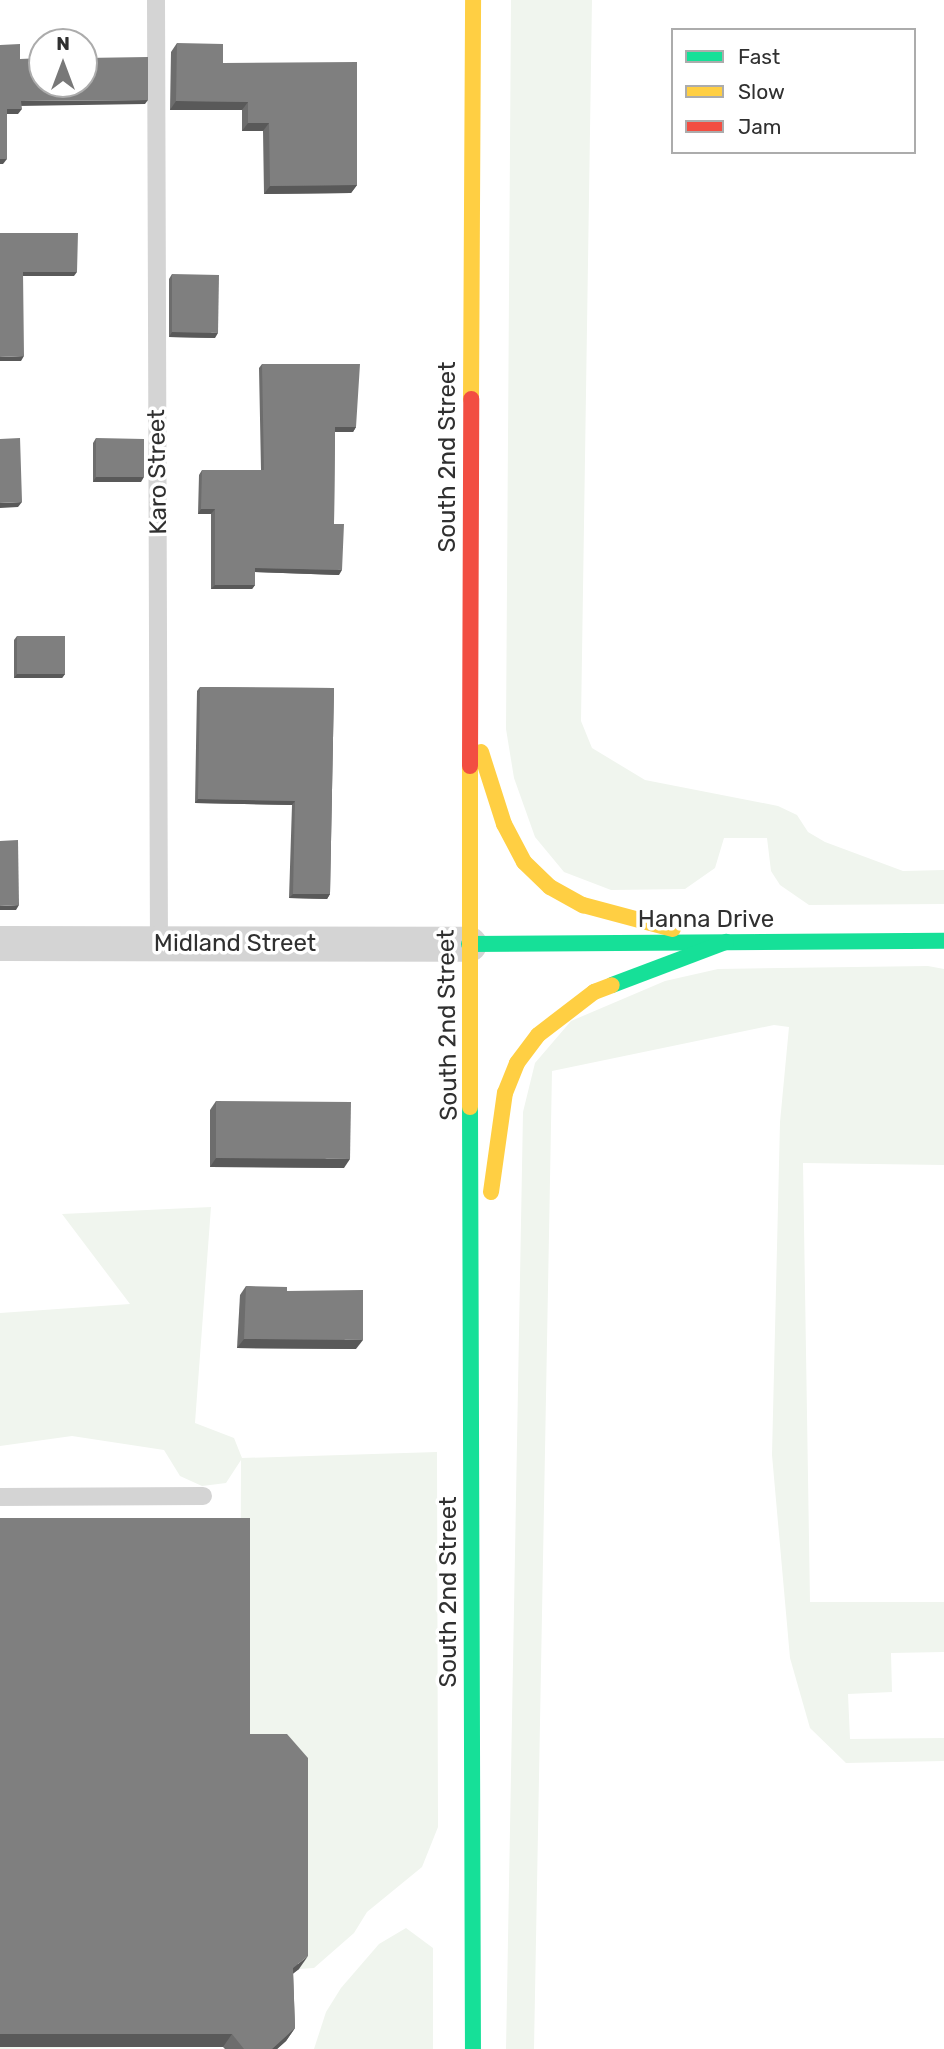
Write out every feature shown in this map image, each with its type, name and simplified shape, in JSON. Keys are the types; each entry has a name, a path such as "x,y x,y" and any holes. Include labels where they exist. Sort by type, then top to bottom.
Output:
{"main road":[{"name":"South 2nd Street","path":"473,0 469,944 473,2049"},
{"path":"470,718 504,824 524,863 550,887 583,905 726,942"},
{"name":"Hanna Drive","path":"469,944 944,941"},
{"path":"471,1336 505,1093 517,1063 538,1035 594,992 726,942"}],"street":[{"name":"Midland Street","path":"0,943 469,944"}],"lane":[{"name":"Karo Street","path":"156,0 159,945"},
{"path":"0,1497 203,1496"}],"shaded area":[{"path":"511,0 592,0 581,721 592,748 645,780 778,806 797,815 808,832 825,842 903,871 944,870 944,904 809,905 780,885 771,871 767,838 724,838 715,868 685,889 611,890 564,872 535,837 514,778 506,729"},
{"path":"928,966 944,969 944,1165 803,1163 810,1602 944,1602 944,1652 891,1653 892,1692 848,1694 850,1739 944,1738 944,1761 846,1763 810,1728 790,1658 772,1455 780,1122 789,1027 774,1025 552,1071 534,2049 506,2049 523,1112 535,1063 571,1021 665,981 718,969"},
{"path":"211,1207 195,1423 234,1438 242,1458 437,1452 438,1827 422,1867 367,1912 354,1933 314,1968 299,1969 299,1771 240,1747 241,1460 226,1483 202,1486 180,1476 164,1450 72,1436 0,1446 0,1313 130,1304 62,1214"},
{"path":"406,1928 433,1948 433,2049 314,2049 326,2012 341,1988 379,1944"},
{"path":"0,2047 143,2047 0,2049"}],"building":[{"path":"177,43 223,44 223,63 357,62 357,185 270,186 269,123 248,123 248,102 176,101"},
{"path":"20,44 20,59 28,59 28,98 98,98 98,58 148,57 148,100 21,101 22,109 7,109 7,159 0,159 0,45"},
{"path":"0,233 78,233 77,272 23,272 24,356 0,357"},
{"path":"172,274 219,275 218,333 172,332"},
{"path":"262,364 360,364 356,427 335,427 334,524 344,524 342,570 255,568 255,585 215,585 215,509 201,509 202,470 264,470"},
{"path":"20,438 22,502 0,503 0,439"},
{"path":"96,438 144,439 144,477 96,477"},
{"path":"17,636 65,636 65,674 17,674"},
{"path":"200,687 334,688 330,894 293,894 295,801 198,799"},
{"path":"18,840 19,905 0,906 0,841"},
{"path":"216,1101 351,1102 350,1159 216,1158"},
{"path":"246,1286 287,1287 287,1291 363,1290 363,1340 244,1339"},
{"path":"0,1518 250,1518 250,1734 287,1734 308,1758 308,1956 293,1968 295,2028 272,2049 244,2049 232,2034 0,2034"}],"traffic: fast":[{"path":"469,944 944,941"},
{"path":"612,985 726,942"},
{"path":"470,1107 473,2049"}],"traffic: slow":[{"path":"471,399 473,0"},
{"path":"481,752 504,824 524,862 550,887 583,905 673,929"},
{"path":"470,766 470,1107"},
{"path":"491,1192 505,1093 517,1063 538,1035 594,992 612,985"}],"traffic: jam":[{"path":"470,766 471,399"}]}
